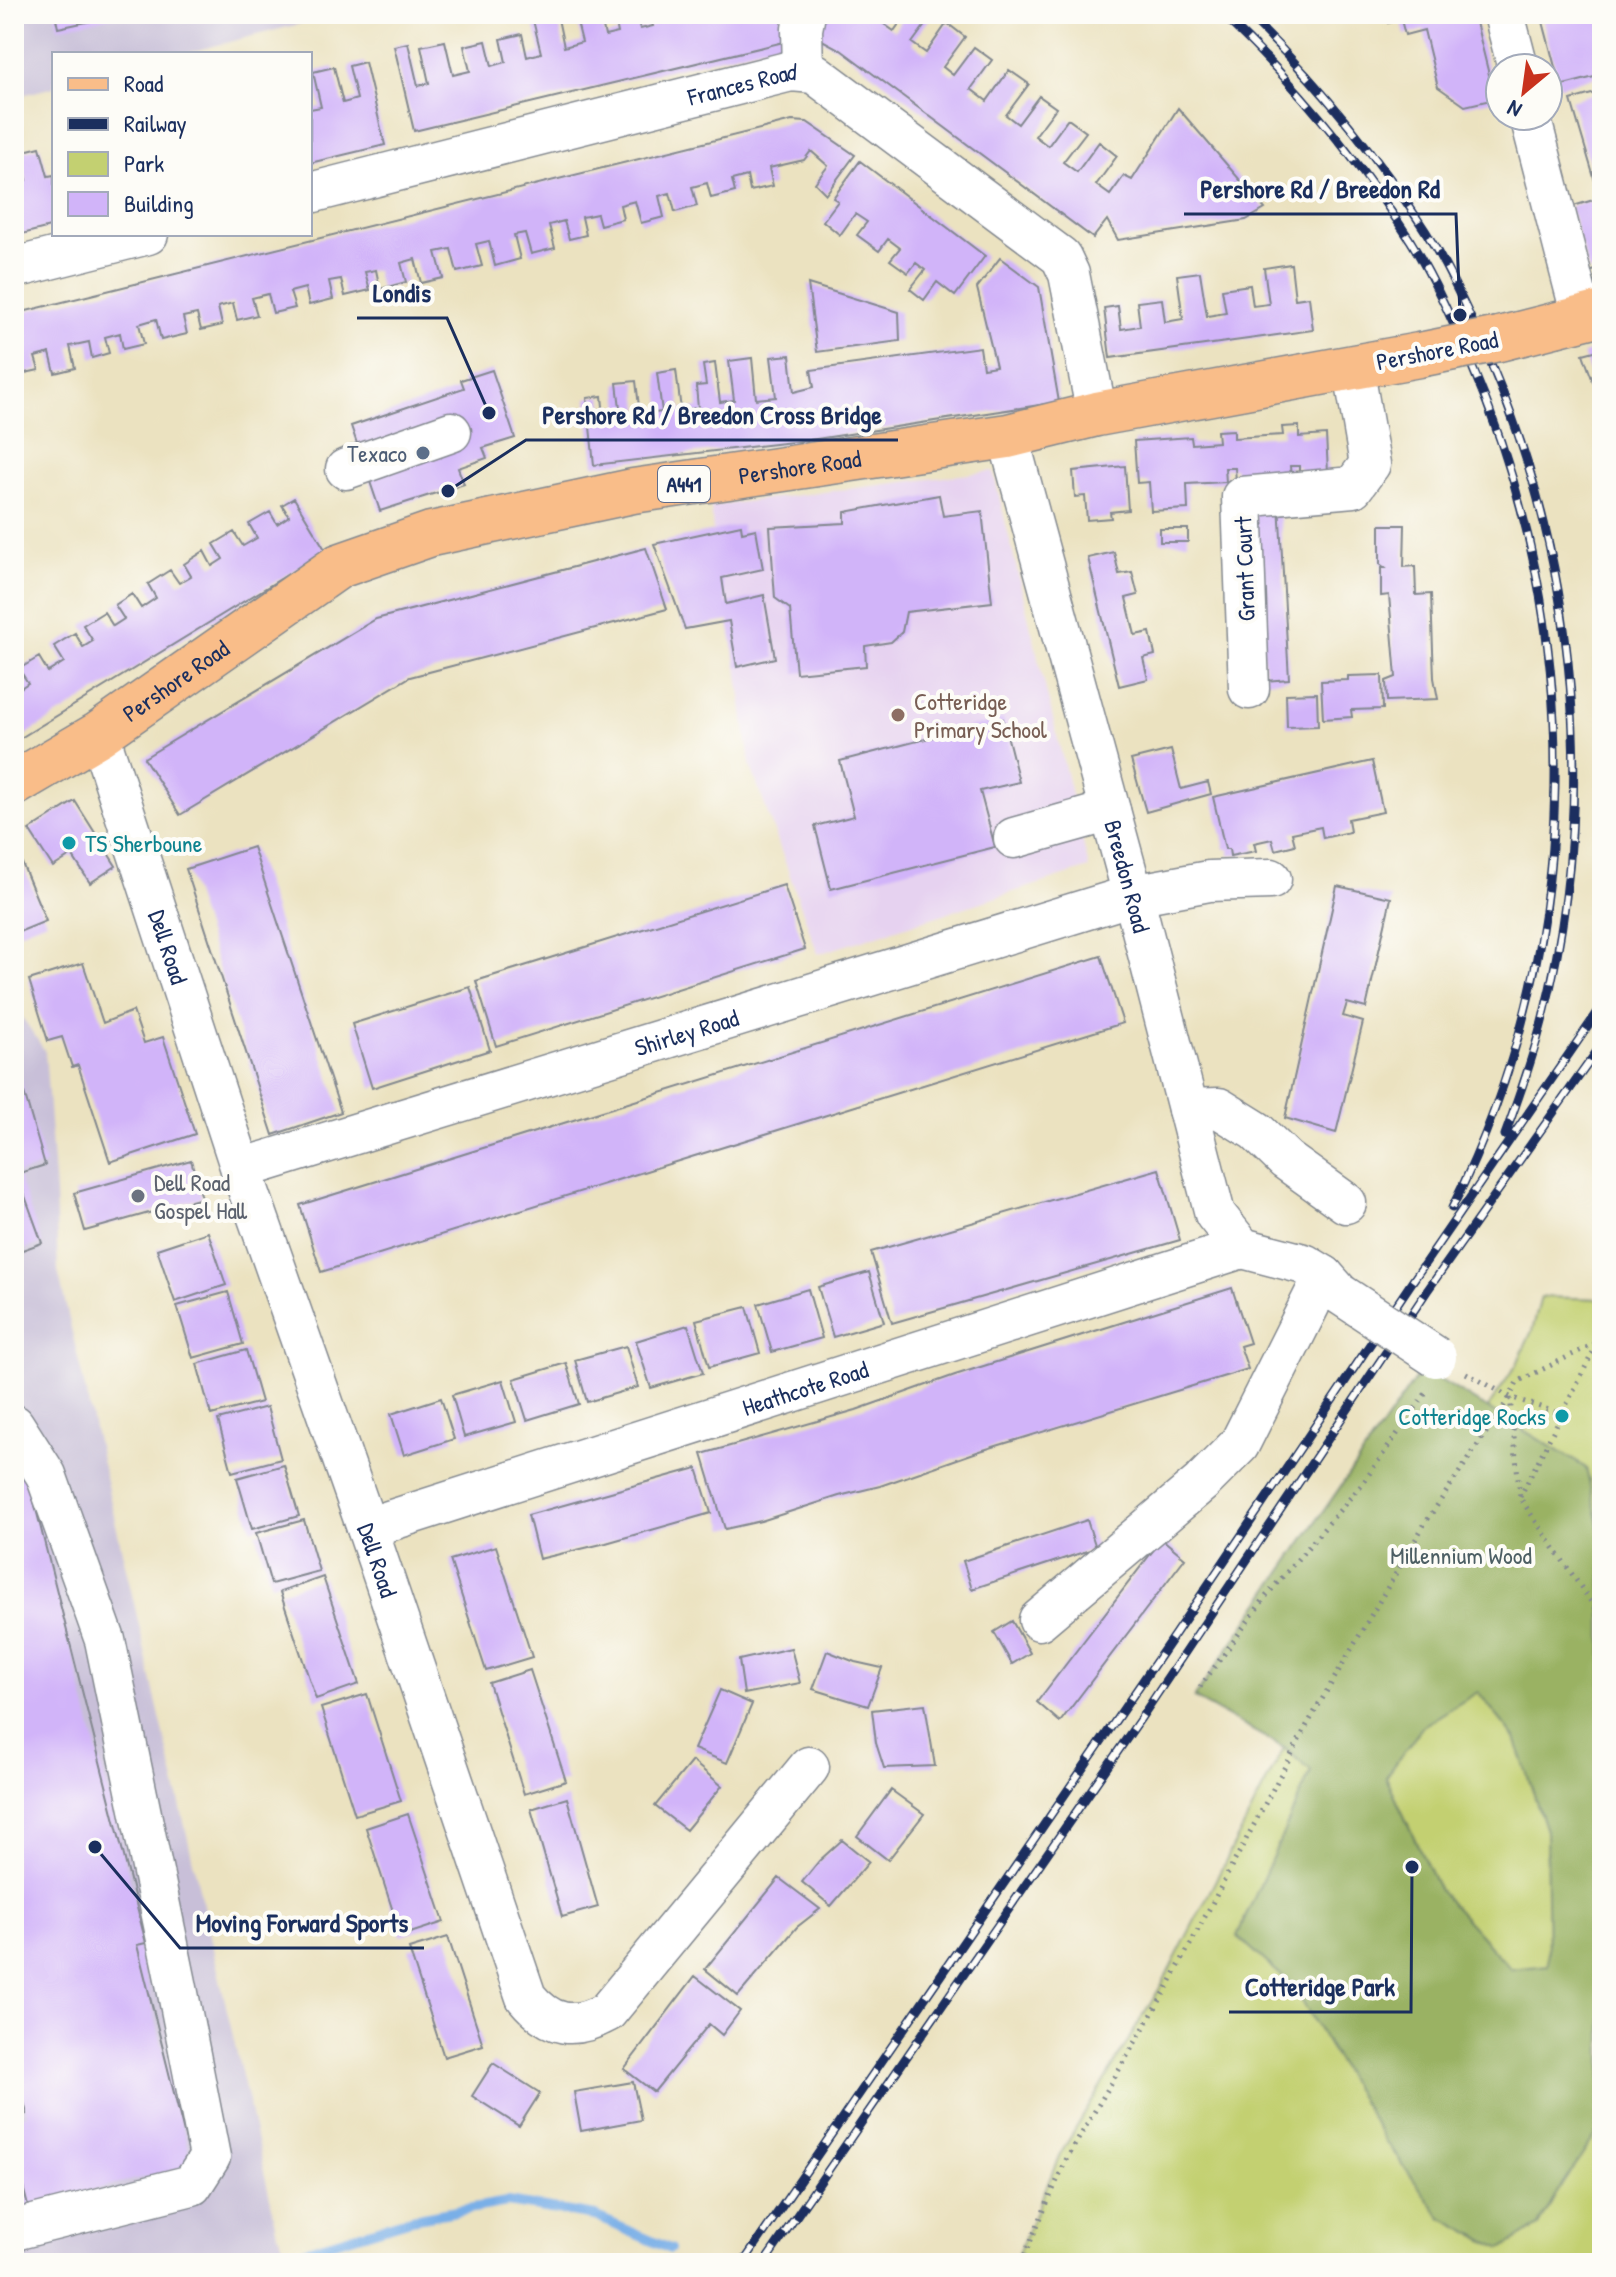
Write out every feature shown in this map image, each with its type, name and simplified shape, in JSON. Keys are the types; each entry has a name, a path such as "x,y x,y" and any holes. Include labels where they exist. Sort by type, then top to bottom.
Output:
{"main road":[{"name":"Pershore Road","path":"14,784 99,734 339,566 431,534 633,491 1008,436 1097,414 1499,339 1592,315"}],"street":[{"path":"803,71 802,29 805,14"},
{"path":"1504,14 1514,52"},
{"name":"Frances Road","path":"312,192 791,71 814,73 1061,257 1069,274 1097,414"},
{"path":"1535,132 1592,315"},
{"path":"14,268 140,236"},
{"name":"Grant Court","path":"1249,689 1242,497 1353,487 1370,464 1353,366"},
{"path":"346,469 451,432"},
{"name":"Breedon Road","path":"1008,436 1133,895 1215,1214 1242,1248"},
{"name":"Dell Road","path":"99,734 241,1169 526,1997 538,2012 554,2021 574,2023 591,2021 607,2012 809,1767"},
{"path":"1014,838 1110,811"},
{"name":"Shirley Road","path":"241,1169 1133,895 1209,881 1271,879"},
{"path":"1188,1109 1219,1108 1256,1131 1286,1160 1346,1203"},
{"path":"1242,1248 1323,1278 1442,1360"},
{"name":"Heathcote Road","path":"367,1528 1242,1248"},
{"path":"1039,1620 1201,1483 1239,1445 1323,1278"},
{"path":"14,1425 46,1475 105,1640 210,2157 192,2185 14,2230"}],"path":[{"path":"1021,2263 1066,2160 1166,1990 1307,1725 1424,1525 1517,1382 1600,1341"},
{"path":"1520,1498 1600,1341"},
{"path":"1200,1687 1267,1595 1363,1483 1442,1360 1510,1397 1561,1414"},
{"path":"1510,1397 1520,1498 1602,1618"}],"shaded area":[{"path":"14,14 339,14 190,52 52,52 52,88 14,97"},
{"name":"Cotteridge Primary School","path":"993,471 1089,868 818,954 750,764 711,506"},
{"path":"14,1005 45,1051 58,1271 278,2233 291,2263 14,2263"}],"green space":[{"path":"1541,1297 1602,1299 1602,2263 1014,2263 1060,2155 1161,1986 1284,1748 1517,1364 1532,1331"},
{"name":"Millennium Wood","path":"1422,1369 1586,1468 1602,1538 1602,2126 1555,2196 1539,2226 1501,2249 1441,2217 1385,2141 1293,1986 1237,1936 1311,1771 1284,1748 1194,1698","holes":["1478,1692 1515,1738 1546,1831 1548,1965 1511,1969 1438,1889 1386,1777 1423,1726"]}],"building":[{"path":"55,14 120,14 120,15 58,28"},
{"path":"557,14 564,47 582,42 575,14 600,14 605,36 618,33 614,14 636,14 640,29 653,26 650,14 675,14 676,18 693,14 791,14 788,41 414,131 394,46 408,43 418,86 429,83 421,46 445,41 453,75 470,71 464,46 486,41 492,66 506,62 501,39 522,34 527,57 541,53 532,16"},
{"path":"813,14 886,14 881,22 894,31 906,14 927,14 931,17 912,43 926,53 947,23 965,37 943,67 953,75 974,47 992,60 971,89 987,101 1009,70 1029,84 1006,115 1018,124 1039,96 1056,108 1035,136 1048,146 1068,119 1086,132 1063,162 1077,172 1099,142 1117,156 1096,185 1110,195 1124,176 1132,180 1178,108 1265,209 1246,220 1118,240 1107,220 1093,238 841,50 807,32"},
{"path":"1386,14 1474,14 1484,54 1484,102 1465,106 1438,87 1424,30 1405,35 1401,20 1388,23"},
{"path":"1541,14 1601,14 1602,75 1564,85 1564,52 1551,52"},
{"path":"365,62 385,145 312,163 312,109 321,107 313,72 334,67 343,103 357,99 349,66"},
{"path":"1602,91 1602,268 1589,272 1570,207 1600,198 1571,100"},
{"path":"792,121 807,122 855,155 826,194 815,183 828,166 811,151 804,160 769,168 773,186 750,191 747,176 732,180 735,192 711,198 707,183 692,187 697,206 675,212 670,193 659,196 664,217 641,223 635,201 620,205 623,219 600,225 597,214 582,217 586,235 569,239 564,221 549,225 555,248 531,254 525,233 514,235 520,259 495,266 489,241 476,244 482,266 457,272 451,249 436,252 443,278 421,283 415,259 401,263 406,282 380,289 376,270 365,272 370,290 345,296 341,279 329,281 333,299 309,305 305,288 290,292 295,308 273,313 268,294 252,298 257,315 237,320 233,303 218,307 222,325 201,330 197,314 183,317 187,334 161,340 156,319 139,324 144,344 123,349 120,333 105,337 109,353 92,358 89,342 70,346 75,368 55,373 50,353 35,357 39,370 16,375 14,314"},
{"path":"40,147 48,176 52,175 52,226 14,236 14,183 27,180 20,152"},
{"path":"860,161 985,256 955,296 937,282 924,300 910,289 925,270 916,263 908,273 890,260 900,248 888,239 879,251 857,235 867,222 855,214 840,235 823,221 838,201 833,198"},
{"path":"1000,258 1039,287 1059,402 810,440 594,465 587,398 602,396 604,417 621,416 617,383 636,381 640,415 662,412 657,373 676,370 681,410 698,408 696,386 706,385 703,365 715,363 720,402 734,400 729,361 752,358 756,399 776,397 771,357 790,355 794,392 814,387 811,370 980,347 983,368 996,366 977,288"},
{"path":"1291,264 1295,299 1309,297 1313,330 1110,358 1104,308 1118,306 1121,329 1140,326 1137,302 1162,299 1165,322 1183,319 1177,275 1200,272 1207,316 1226,313 1222,289 1250,285 1253,306 1269,304 1264,268"},
{"path":"808,284 899,312 900,341 817,352"},
{"path":"1602,349 1602,406 1583,354"},
{"name":"Texaco","path":"492,370 515,438 483,448 487,458 458,468 464,484 380,511 351,426 464,388 461,380"},
{"path":"1299,426 1299,437 1326,435 1328,472 1299,474 1299,466 1290,466 1291,478 1236,481 1235,468 1225,468 1226,482 1187,484 1188,509 1151,511 1149,482 1137,483 1134,441 1191,437 1192,444 1218,442 1217,431 1234,430 1234,438 1283,435 1282,427"},
{"path":"1125,466 1128,510 1110,512 1111,518 1087,520 1085,496 1075,497 1073,471"},
{"path":"939,495 943,516 982,511 992,602 906,612 902,632 891,642 865,646 866,666 796,673 790,609 775,598 770,527 845,523 845,512"},
{"path":"294,498 326,551 14,742 14,681 19,689 28,683 19,669 39,657 48,672 64,662 54,646 75,633 83,647 93,641 83,625 104,612 113,626 124,619 115,605 132,594 141,608 156,598 148,584 170,570 179,583 191,576 184,564 204,551 212,566 223,559 214,544 234,532 243,546 257,538 249,524 270,512 277,524 289,516 282,505"},
{"path":"1279,503 1289,679 1265,681 1254,505"},
{"path":"741,525 742,532 756,529 763,569 722,578 726,604 764,595 775,658 737,667 729,621 685,629 654,544"},
{"path":"1380,525 1405,525 1404,567 1415,566 1416,595 1431,594 1434,678 1438,699 1387,701 1386,681 1396,677 1389,595 1381,596 1381,568 1385,568 1380,564"},
{"path":"1160,529 1188,529 1188,542 1160,542"},
{"path":"646,548 667,609 410,677 180,815 144,758 376,619"},
{"path":"1114,552 1119,574 1132,572 1138,595 1126,598 1135,635 1150,632 1155,655 1143,658 1148,679 1119,686 1088,558"},
{"path":"1382,675 1383,709 1351,710 1352,717 1323,719 1321,681"},
{"path":"1317,693 1318,726 1287,727 1286,694"},
{"path":"1003,719 1019,782 980,791 995,847 831,889 815,826 854,816 840,761"},
{"path":"1171,750 1181,789 1208,782 1211,794 1146,812 1131,760"},
{"path":"1372,761 1383,812 1348,819 1350,832 1323,838 1321,827 1292,833 1295,845 1275,850 1272,839 1254,843 1256,851 1230,856 1229,849 1225,849 1213,797"},
{"name":"TS Sherboune","path":"75,801 116,866 90,883 72,855 53,867 29,830"},
{"path":"14,844 46,921 14,934"},
{"path":"253,847 341,1112 273,1135 186,869"},
{"path":"784,885 805,949 496,1046 476,981"},
{"path":"1337,886 1391,898 1366,1008 1347,1003 1343,1016 1363,1022 1336,1133 1285,1118"},
{"path":"1101,956 1123,1023 321,1272 300,1205"},
{"path":"83,963 103,1023 133,1011 144,1043 163,1037 195,1134 110,1162 78,1065 72,1067 62,1037 48,1041 29,980"},
{"path":"470,987 490,1050 372,1088 352,1024"},
{"path":"15,1061 45,1165 17,1174 42,1243 14,1253"},
{"name":"Dell Road Gospel Hall","path":"191,1160 202,1198 85,1231 74,1193"},
{"path":"1159,1169 1180,1240 892,1323 871,1252"},
{"path":"208,1232 226,1285 175,1302 157,1249"},
{"path":"869,1272 884,1322 833,1337 818,1287"},
{"path":"1232,1288 1250,1343 1240,1346 1248,1369 980,1451 880,1486 725,1529 702,1454 856,1410 955,1375"},
{"path":"808,1289 822,1338 772,1352 758,1304"},
{"path":"228,1292 243,1344 193,1358 177,1306"},
{"path":"747,1307 760,1353 709,1367 696,1320"},
{"path":"688,1325 703,1373 651,1388 636,1341"},
{"path":"626,1346 638,1387 587,1402 575,1360"},
{"path":"246,1350 261,1402 211,1415 197,1364"},
{"path":"566,1363 579,1404 527,1420 514,1379"},
{"path":"503,1380 516,1422 464,1437 452,1395"},
{"path":"441,1398 454,1439 404,1455 391,1414"},
{"path":"267,1407 281,1459 232,1472 218,1420"},
{"path":"19,1442 146,1943 137,1945 192,2165 28,2206 14,2152 14,2117 27,2114 14,2064 14,1444"},
{"path":"284,1465 299,1516 252,1529 237,1478"},
{"path":"697,1468 711,1513 539,1559 528,1515"},
{"path":"304,1520 319,1571 271,1584 256,1533"},
{"path":"1087,1520 1096,1548 972,1589 963,1561"},
{"path":"1162,1539 1185,1558 1060,1722 1037,1702"},
{"path":"496,1546 532,1657 486,1671 450,1560"},
{"path":"323,1577 359,1684 316,1699 280,1592"},
{"path":"1012,1621 1030,1653 1012,1664 994,1632"},
{"path":"791,1648 800,1683 744,1694 739,1660"},
{"path":"827,1651 882,1668 868,1706 813,1689"},
{"path":"530,1670 566,1781 524,1794 489,1683"},
{"path":"720,1690 752,1704 727,1763 694,1749"},
{"path":"367,1694 401,1801 355,1815 321,1708"},
{"path":"925,1704 935,1766 884,1768 876,1743 872,1710"},
{"path":"692,1761 722,1786 686,1830 655,1806"},
{"path":"891,1790 924,1814 888,1860 857,1836"},
{"path":"567,1798 598,1907 562,1917 531,1809"},
{"path":"408,1814 444,1922 401,1936 366,1828"},
{"path":"842,1840 869,1862 831,1906 802,1882"},
{"path":"779,1878 820,1909 797,1927 738,1996 705,1969"},
{"path":"448,1937 483,2045 444,2057 409,1949"},
{"path":"695,1976 740,2011 722,2035 709,2024 654,2092 624,2069"},
{"path":"493,2063 540,2093 519,2126 472,2096"},
{"path":"633,2082 641,2120 581,2131 574,2092"}],"waterway":[{"path":"265,2263 411,2219 507,2202 595,2216 670,2249"}],"railway":[{"path":"1222,14 1323,121 1390,209 1419,255 1471,364 1509,467 1536,573 1551,680 1555,788 1547,896 1527,1002 1496,1107 1452,1208"},
{"path":"1247,14 1343,118 1407,203 1435,248 1461,296 1491,364 1520,442 1544,522 1560,603 1570,686 1574,770 1570,854 1560,936 1543,1018 1505,1135"},
{"path":"743,2263 1602,1006"},
{"path":"764,2263 1141,1718 1427,1291 1602,1044"}],"place":[{"name":"Pershore Rd / Breedon Rd","path":"1460,315"},
{"name":"Londis","path":"489,413"},
{"name":"Texaco","path":"423,453"},
{"name":"Pershore Rd / Breedon Cross Bridge","path":"448,491"},
{"name":"Cotteridge Primary School","path":"898,715"},
{"name":"TS Sherboune","path":"69,843"},
{"name":"Dell Road Gospel Hall","path":"138,1196"},
{"name":"Cotteridge Rocks","path":"1562,1416"},
{"name":"Moving Forward Sports","path":"95,1847"},
{"name":"Cotteridge Park","path":"1412,1867"}]}
